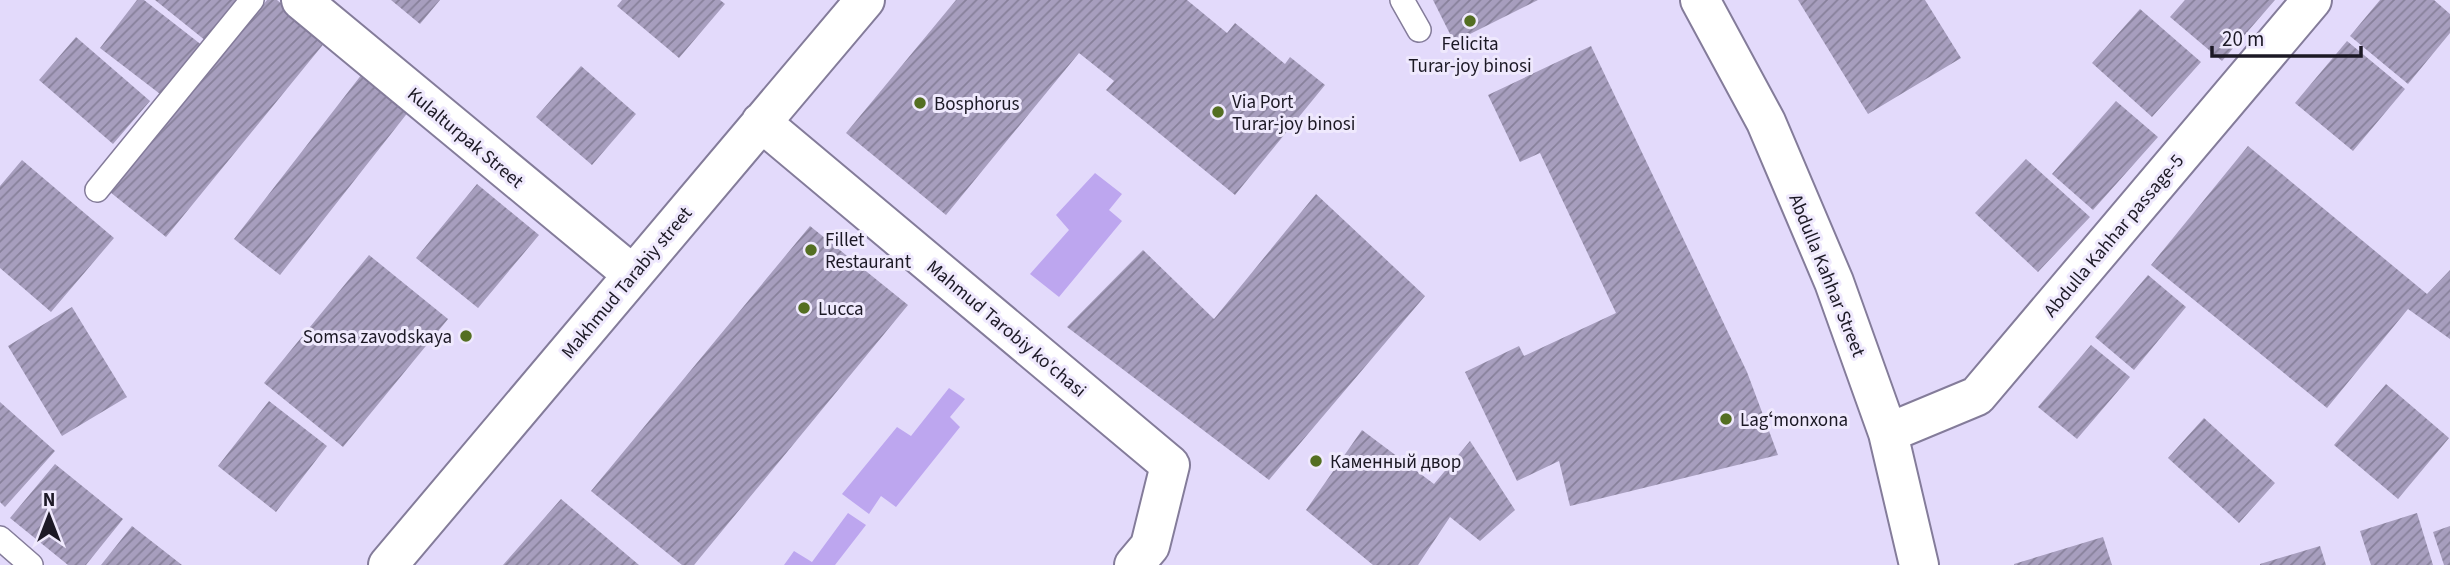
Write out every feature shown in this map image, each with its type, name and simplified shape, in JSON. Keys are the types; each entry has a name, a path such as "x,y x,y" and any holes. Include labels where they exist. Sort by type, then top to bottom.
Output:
{"street":[{"name":"Kulalturpak Street","path":"301,0 632,274"},
{"name":"Makhmud Tarabiy street","path":"388,565 865,0"},
{"name":"Abdulla Kahhar Street","path":"1700,0 1766,122 1834,282 1888,433 1919,565"},
{"name":"Abdulla Kahhar passage-5","path":"1888,433 1977,396 2312,0"},
{"name":"Mahmud Tarobiy ko'chasi","path":"761,122 1170,465 1150,546 1134,565"}],"lane":[{"path":"97,190 253,0"},
{"path":"1402,0 1419,30"},
{"path":"0,538 32,565"}],"shaded area":[{"path":"1095,173 1122,194 1109,210 1122,221 1059,297 1030,274 1069,230 1056,215"},
{"path":"949,388 965,399 950,417 960,427 896,507 881,496 869,514 842,494 897,427 911,436"},
{"path":"848,513 866,525 835,565 784,565 794,551 812,562"}],"building":[{"path":"137,0 144,0 203,46 164,97 100,48"},
{"path":"155,0 239,0 206,41"},
{"path":"267,0 277,0 326,41 166,237 110,192"},
{"path":"391,0 440,0 420,24"},
{"path":"622,0 720,0 725,4 679,58 617,6"},
{"name":"Via Port Turar-joy binosi","path":"956,0 1187,0 1227,33 1235,23 1285,64 1290,57 1325,85 1235,195 1106,90 1114,81 1079,53 946,215 846,133"},
{"name":"Felicita Turar-joy binosi","path":"1433,0 1538,0 1454,42"},
{"path":"1798,0 1925,0 1961,58 1868,114"},
{"path":"2185,0 2275,0 2222,61 2170,17"},
{"path":"2380,0 2434,0 2450,14 2450,33 2408,84 2350,36"},
{"path":"2140,9 2201,62 2152,117 2092,63"},
{"path":"76,37 150,101 113,144 39,80"},
{"path":"2347,41 2405,89 2353,151 2295,103"},
{"path":"1591,46 1747,372 1778,455 1570,506 1559,461 1517,481 1465,372 1519,346 1524,356 1616,313 1540,153 1520,162 1488,95"},
{"path":"581,66 636,114 592,165 536,117"},
{"path":"362,74 409,111 280,275 234,239"},
{"path":"2116,101 2158,137 2093,210 2052,174"},
{"path":"2248,146 2427,294 2450,270 2450,339 2408,309 2327,408 2151,265"},
{"path":"2026,159 2090,217 2038,272 1975,213"},
{"path":"22,160 114,238 51,312 0,268 0,186"},
{"path":"477,184 539,235 478,308 416,258"},
{"path":"1316,194 1425,296 1269,480 1067,327 1143,250 1214,319"},
{"path":"810,226 908,305 694,565 682,565 591,491"},
{"path":"369,255 448,319 343,447 264,383"},
{"path":"2148,275 2186,307 2134,370 2095,337"},
{"path":"72,307 127,397 62,436 8,346"},
{"path":"2091,345 2130,377 2077,439 2038,407"},
{"path":"2386,384 2449,438 2398,499 2334,445"},
{"path":"269,401 327,446 276,512 218,466"},
{"path":"0,402 55,451 5,507 0,502"},
{"path":"2204,418 2275,483 2239,523 2168,458"},
{"path":"1362,430 1434,484 1470,441 1515,510 1480,541 1450,517 1418,565 1373,565 1306,510"},
{"path":"55,464 123,519 86,565 68,565 10,518"},
{"path":"561,499 639,565 503,565"},
{"path":"2417,513 2433,565 2371,565 2360,531"},
{"path":"132,526 182,565 101,565"},
{"path":"2450,526 2450,565 2444,565 2433,532"},
{"path":"2103,537 2112,565 2014,565 2014,564"},
{"path":"2320,546 2326,565 2260,565 2260,564"}],"place":[{"name":"Felicita Turar-joy binosi","path":"1470,21"},
{"name":"Bosphorus","path":"920,103"},
{"name":"Via Port Turar-joy binosi","path":"1218,112"},
{"name":"Fillet Restaurant","path":"811,250"},
{"name":"Lucca","path":"804,308"},
{"name":"Somsa zavodskaya","path":"466,336"},
{"name":"Lagʻmonxona","path":"1726,419"},
{"name":"Каменный двор","path":"1316,461"}]}
